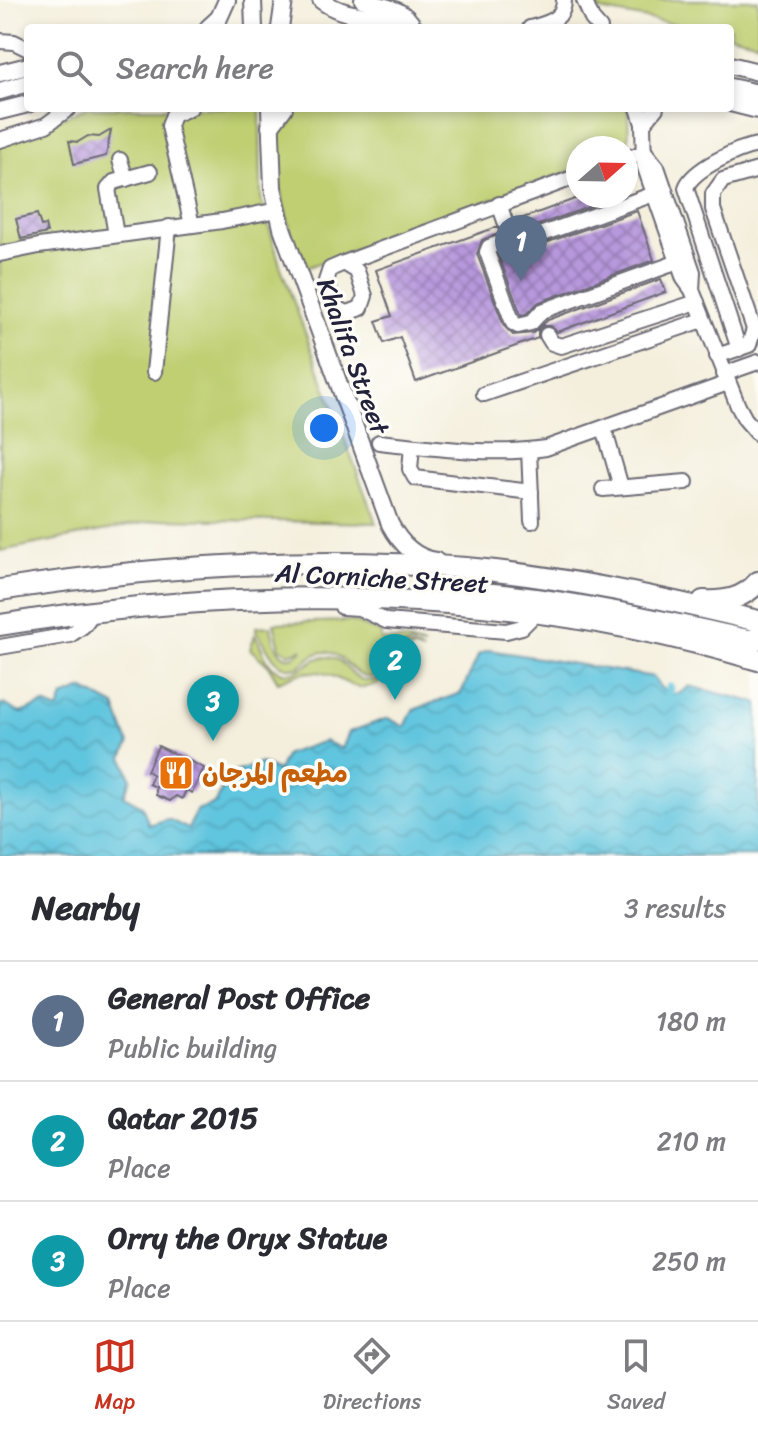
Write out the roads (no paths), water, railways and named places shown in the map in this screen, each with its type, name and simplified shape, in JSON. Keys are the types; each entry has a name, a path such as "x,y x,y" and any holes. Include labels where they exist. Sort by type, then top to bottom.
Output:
{"highway":[{"path":"734,90 758,95"},
{"name":"Al Corniche Street","path":"0,590 112,574 252,565 367,563 468,569 590,585 758,621"},
{"path":"679,602 727,601 748,592 758,582"},
{"path":"402,601 440,590 511,596 594,607 758,640"},
{"name":"Al Corniche Street","path":"0,625 95,610 251,599 306,597 402,601 535,614 653,634 758,660"}],"main road":[{"path":"212,24 219,18 227,0"},
{"path":"253,0 254,24"},
{"path":"281,24 284,0"},
{"path":"321,0 343,13 366,18 398,19 407,24"},
{"path":"734,66 758,72"},
{"path":"0,73 24,67"},
{"path":"0,91 24,84"},
{"path":"734,104 758,110"},
{"path":"0,111 24,105"},
{"name":"Khalifa Street","path":"270,112 270,156 278,210 295,269 394,532 417,555 468,569"},
{"path":"270,127 281,112"}],"street":[{"path":"362,0 399,10 412,24"},
{"path":"540,24 558,17 564,0 575,0"},
{"path":"584,0 596,24"},
{"path":"0,41 14,42 24,47"},
{"path":"0,140 46,125 64,112"},
{"path":"180,112 173,115 169,126 192,225"},
{"path":"639,112 643,124 644,165 684,279 745,419 758,434"},
{"path":"643,124 653,112"},
{"path":"739,349 686,188 695,174 740,150 758,145"},
{"path":"638,155 645,152"},
{"path":"645,152 657,167 693,272 694,296"},
{"path":"120,160 126,179"},
{"path":"722,370 739,349 749,345 756,326 712,199 714,189 723,180 758,170"},
{"path":"116,235 107,192 111,184 150,172"},
{"path":"295,269 310,273 339,265 566,180"},
{"path":"654,194 517,243 505,241 496,244 489,247 487,252 513,323 518,326 531,323 542,311 678,262"},
{"path":"499,204 506,224"},
{"path":"0,254 278,210"},
{"path":"154,372 169,227"},
{"path":"547,335 552,343 561,346 694,296"},
{"path":"484,394 703,320"},
{"path":"379,442 529,450 564,443 604,428 758,349"},
{"path":"722,370 758,362"},
{"path":"604,428 621,487"},
{"path":"412,446 410,469 415,478 531,492"},
{"path":"529,450 532,521"},
{"path":"603,489 686,482"},
{"path":"251,599 281,607 353,607 386,621 506,631 522,627 535,614"},
{"path":"0,647 70,635 83,626 95,610"}],"water":[{"path":"490,650 654,677 665,691 674,694 689,686 758,703 758,856 0,856 0,705 4,704 20,713 44,704 58,710 63,697 83,689 115,706 129,744 123,757 131,779 124,796 142,806 149,825 168,819 188,829 197,810 216,803 228,774 261,763 278,771 286,754 325,741 342,749 349,732 388,718 405,727 413,710 461,693 479,654"}],"waterway":[{"path":"669,693 670,688"}],"place":[{"name":"General Post Office","path":"521,281"},
{"name":"Qatar 2015","path":"395,700"},
{"name":"Orry the Oryx Statue","path":"213,741"},
{"name":"مطعم المرجان","path":"176,773"}]}
